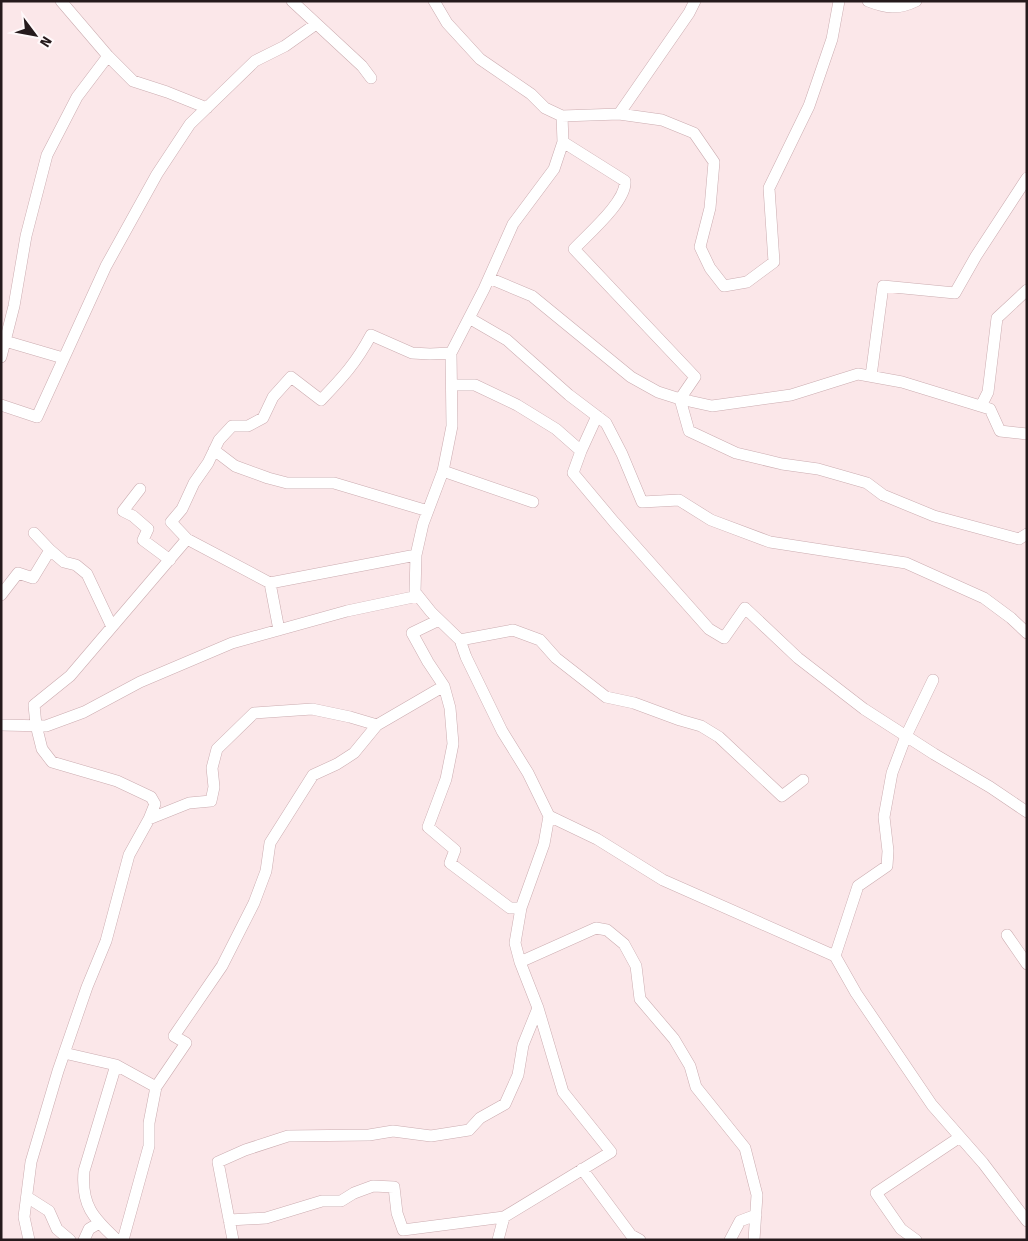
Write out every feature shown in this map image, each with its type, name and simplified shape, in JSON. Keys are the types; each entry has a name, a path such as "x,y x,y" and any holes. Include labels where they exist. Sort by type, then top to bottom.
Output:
{"street":[{"path":"61,1 108,56 133,81 207,108"},
{"path":"292,1 362,66 371,78"},
{"path":"434,1 447,24 480,59 531,94 545,108 562,116 619,114 662,120 694,132 714,162 710,208 700,247 710,268 724,286 747,282 774,262 769,188 810,106 832,40 839,1"},
{"path":"619,114 689,13 695,1"},
{"path":"868,1 880,6 904,7 916,1"},
{"path":"1,405 37,417 106,266 158,174 190,124 255,61 285,46 316,24"},
{"path":"1,357 14,306 26,236 47,155 77,97 108,56"},
{"path":"229,1220 266,1218 322,1201 341,1201 354,1193 373,1186 394,1187 397,1213 403,1230 504,1217 611,1152 563,1092 538,1008 520,962 515,942 520,908 544,844 549,816 528,773 502,732 466,657 460,640 439,620 415,592 416,555 423,524 443,471 452,426 451,353 489,278 513,224 554,169 563,142 562,116"},
{"path":"563,142 625,182 625,188 621,196 605,217 574,249 695,377 680,399 689,431 736,453 782,464 818,469 867,484 883,495 934,516 1019,539 1027,534"},
{"path":"871,376 883,286 955,293 976,256 1027,178"},
{"path":"489,278 532,296 631,377 658,392 680,399 712,406 791,395 858,374 902,382 990,408 1000,431 1027,434"},
{"path":"982,406 988,392 997,318 1027,290"},
{"path":"469,318 507,340 569,395 606,423 642,502 679,500 711,520 770,542 906,563 984,598 1011,618 1027,633"},
{"path":"416,555 270,583 188,539 171,522 182,509 194,483 219,440 232,426 248,426 263,418 273,398 291,377 321,400 360,357 371,335 412,353 451,353"},
{"path":"5,341 63,358"},
{"path":"452,385 475,385 517,405 556,429 581,451"},
{"path":"597,416 581,451 574,472 614,522 709,629 724,638 745,608 798,658 864,708 1027,812"},
{"path":"214,450 235,466 268,478 287,482 334,483 428,511"},
{"path":"443,471 533,502"},
{"path":"140,489 123,511 133,516 148,529 143,540 170,560"},
{"path":"34,533 64,562 76,565 87,574 112,627"},
{"path":"29,1240 24,1216 31,1162 64,1053 106,941 129,855 150,819 155,804 151,797 117,781 52,762 42,749 36,725 34,705 70,676 188,539"},
{"path":"1,595 18,573 33,578 50,550"},
{"path":"270,583 279,630"},
{"path":"1,725 46,726 84,712 140,682 232,642 347,611 418,596"},
{"path":"439,620 412,633 444,686 450,708 453,744 446,779 428,827 455,850 450,863 510,908 520,908"},
{"path":"460,640 513,630 540,640 556,658 606,697 634,703 701,726 719,737 782,796 803,780"},
{"path":"835,956 858,886 887,866 888,851 884,817 892,773 906,736 933,680"},
{"path":"123,1240 149,1146 149,1123 156,1087 186,1043 174,1036 222,966 254,902 266,871 270,843 313,776 354,753 377,725 444,686"},
{"path":"150,819 189,803 211,801 214,787 212,768 217,749 254,714 312,709 377,725"},
{"path":"549,816 597,839 663,880 835,956 856,993 932,1106 983,1163 1027,1221"},
{"path":"520,962 596,928 607,930 624,944 636,966 640,999 674,1039 690,1066 696,1087 745,1148 757,1195 754,1240"},
{"path":"1007,935 1027,964"},
{"path":"233,1240 218,1162 245,1150 288,1136 369,1135 393,1131 431,1136 469,1130 480,1118 505,1104 518,1075 523,1045 538,1008"},
{"path":"64,1053 116,1065 156,1087"},
{"path":"116,1065 84,1171 82,1188 89,1209 99,1224 117,1240"},
{"path":"916,1240 901,1229 876,1193 960,1137"},
{"path":"582,1169 631,1235 640,1240"},
{"path":"27,1197 49,1211 57,1229 70,1240"},
{"path":"730,1240 740,1221 756,1215"},
{"path":"498,1240 504,1217"},
{"path":"84,1240 89,1229 99,1224"}]}
